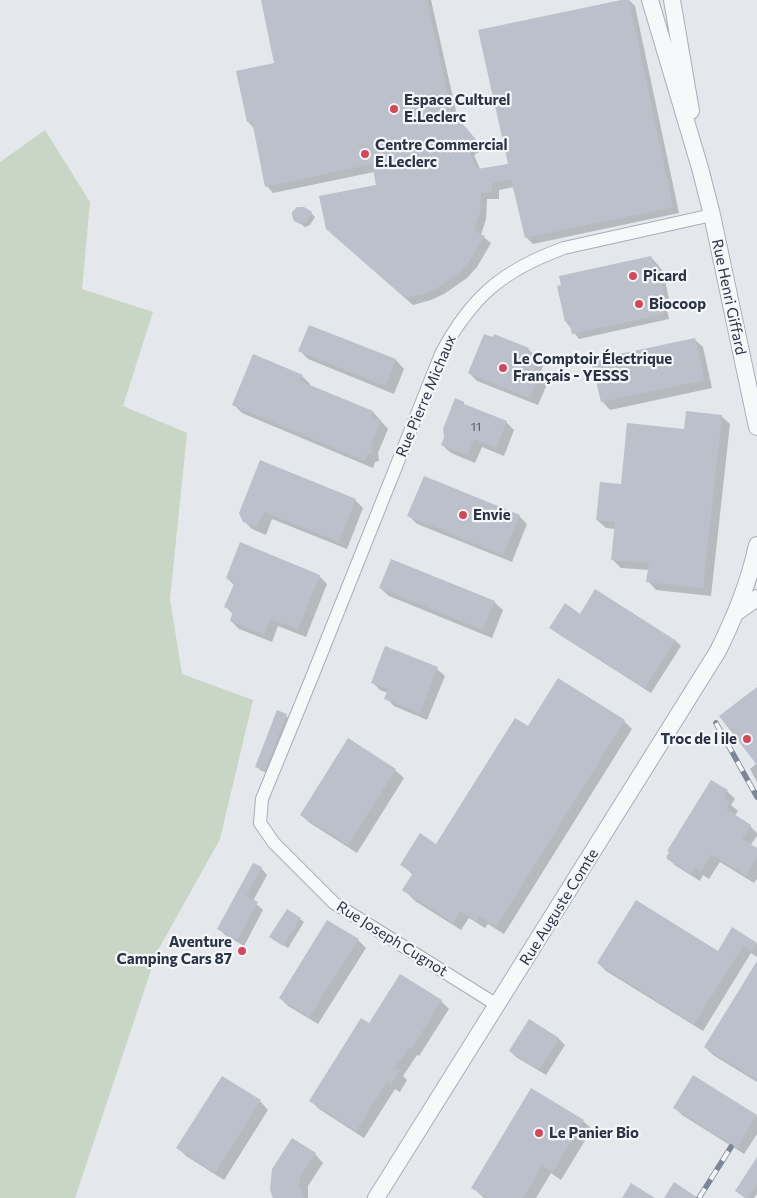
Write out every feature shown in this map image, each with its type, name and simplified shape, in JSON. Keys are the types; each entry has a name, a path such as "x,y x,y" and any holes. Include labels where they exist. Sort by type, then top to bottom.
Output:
{"street":[{"name":"Rue Henri Giffard","path":"650,0 712,215 757,426"},
{"name":"Rue Henri Giffard","path":"672,0 700,168"},
{"name":"Rue Pierre Michaux","path":"312,677 441,354 454,329 468,311 485,292 503,278 520,266 544,255 564,248 712,215"},
{"name":"Rue Auguste Comte","path":"376,1198 718,651 737,612 756,554"},
{"path":"737,612 757,598"},
{"name":"Rue Joseph Cugnot","path":"312,677 262,799 260,822 274,843 334,903 497,1005"}],"green space":[{"path":"45,130 90,202 82,289 153,312 123,406 187,433 170,599 182,674 253,700 220,839 157,952 75,1198 0,1198 0,162"}],"building":[{"path":"261,0 427,0 452,114 478,142 468,148 477,169 508,164 478,30 621,0 629,0 673,207 525,238 511,179 492,183 492,193 481,193 480,212 474,231 485,236 470,260 461,271 437,288 424,294 405,298 326,229 319,196 376,185 372,164 265,187 252,121 247,122 236,71 274,63"},
{"path":"297,207 304,207 312,212 306,222 300,224 294,221 292,212"},
{"path":"651,256 653,265 658,264 666,304 662,304 664,314 572,334 569,321 565,322 557,286 561,285 559,276"},
{"path":"309,325 396,359 385,386 298,351"},
{"name":"Le Comptoir Électrique Français - YESSS","path":"484,334 493,337 494,334 529,348 528,351 537,355 533,364 536,365 534,370 540,373 530,398 468,373"},
{"path":"695,338 704,380 601,402 591,360"},
{"path":"253,354 303,375 300,381 373,411 371,416 381,420 371,445 372,454 367,454 365,461 232,405"},
{"path":"455,398 464,402 464,404 507,421 496,448 474,439 467,455 441,445 444,438 443,429"},
{"path":"686,411 722,415 703,588 646,582 649,563 611,560 615,522 596,520 600,482 621,484 627,423 684,429"},
{"path":"260,460 356,499 339,542 264,512 257,527 243,522 239,513"},
{"name":"Envie","path":"424,476 520,515 503,555 407,516"},
{"path":"240,542 320,575 298,629 270,619 264,635 230,621 233,611 224,607 235,582 226,578"},
{"path":"391,559 495,601 483,630 379,588"},
{"path":"595,589 675,640 645,688 549,628 565,603 580,614"},
{"path":"385,646 438,667 420,713 384,699 388,689 371,683"},
{"path":"558,678 625,720 496,927 479,916 476,921 460,911 453,923 402,890 413,873 400,865 420,833 436,844 515,718 528,726"},
{"name":"Troc de l ile","path":"757,687 757,765 719,716"},
{"path":"277,710 287,714 265,770 255,767"},
{"path":"348,738 396,769 348,845 300,815"},
{"path":"711,780 728,790 723,798 730,802 726,809 751,825 742,839 757,848 757,857 746,876 711,854 701,872 695,868 691,874 666,858 669,852 667,851"},
{"path":"253,863 262,867 246,896 258,902 237,940 217,929"},
{"path":"636,900 718,951 732,927 757,943 752,952 743,946 694,1024 597,963"},
{"path":"287,909 301,918 283,946 269,937"},
{"path":"327,920 359,939 309,1017 279,998"},
{"path":"757,961 757,1080 704,1047"},
{"path":"400,974 442,1000 411,1049 408,1048 395,1068 400,1071 391,1084 387,1082 356,1131 309,1101 361,1018 369,1023"},
{"path":"529,1019 559,1038 539,1070 509,1051"},
{"path":"693,1075 757,1115 737,1148 673,1108"},
{"path":"222,1076 261,1100 215,1173 176,1148"},
{"path":"531,1088 584,1120 553,1172 542,1166 523,1198 488,1198 471,1188"},
{"path":"292,1138 316,1153 300,1177 299,1186 304,1198 273,1198 270,1190 272,1169"},
{"path":"757,1157 757,1185 748,1198 746,1198 735,1191"},
{"path":"674,1182 698,1198 664,1198"},
{"path":"631,1183 655,1198 622,1198"}],"railway":[{"path":"716,723 757,797"},
{"path":"699,1198 731,1147"}],"place":[{"name":"Espace Culturel E.Leclerc","path":"394,109"},
{"name":"Centre Commercial E.Leclerc","path":"365,154"},
{"name":"Picard","path":"633,276"},
{"name":"Biocoop","path":"639,304"},
{"name":"Le Comptoir Électrique Français - YESSS","path":"503,368"},
{"name":"Envie","path":"463,515"},
{"name":"Troc de l ile","path":"747,739"},
{"name":"Aventure Camping Cars 87","path":"242,951"},
{"name":"Le Panier Bio","path":"539,1133"}]}
